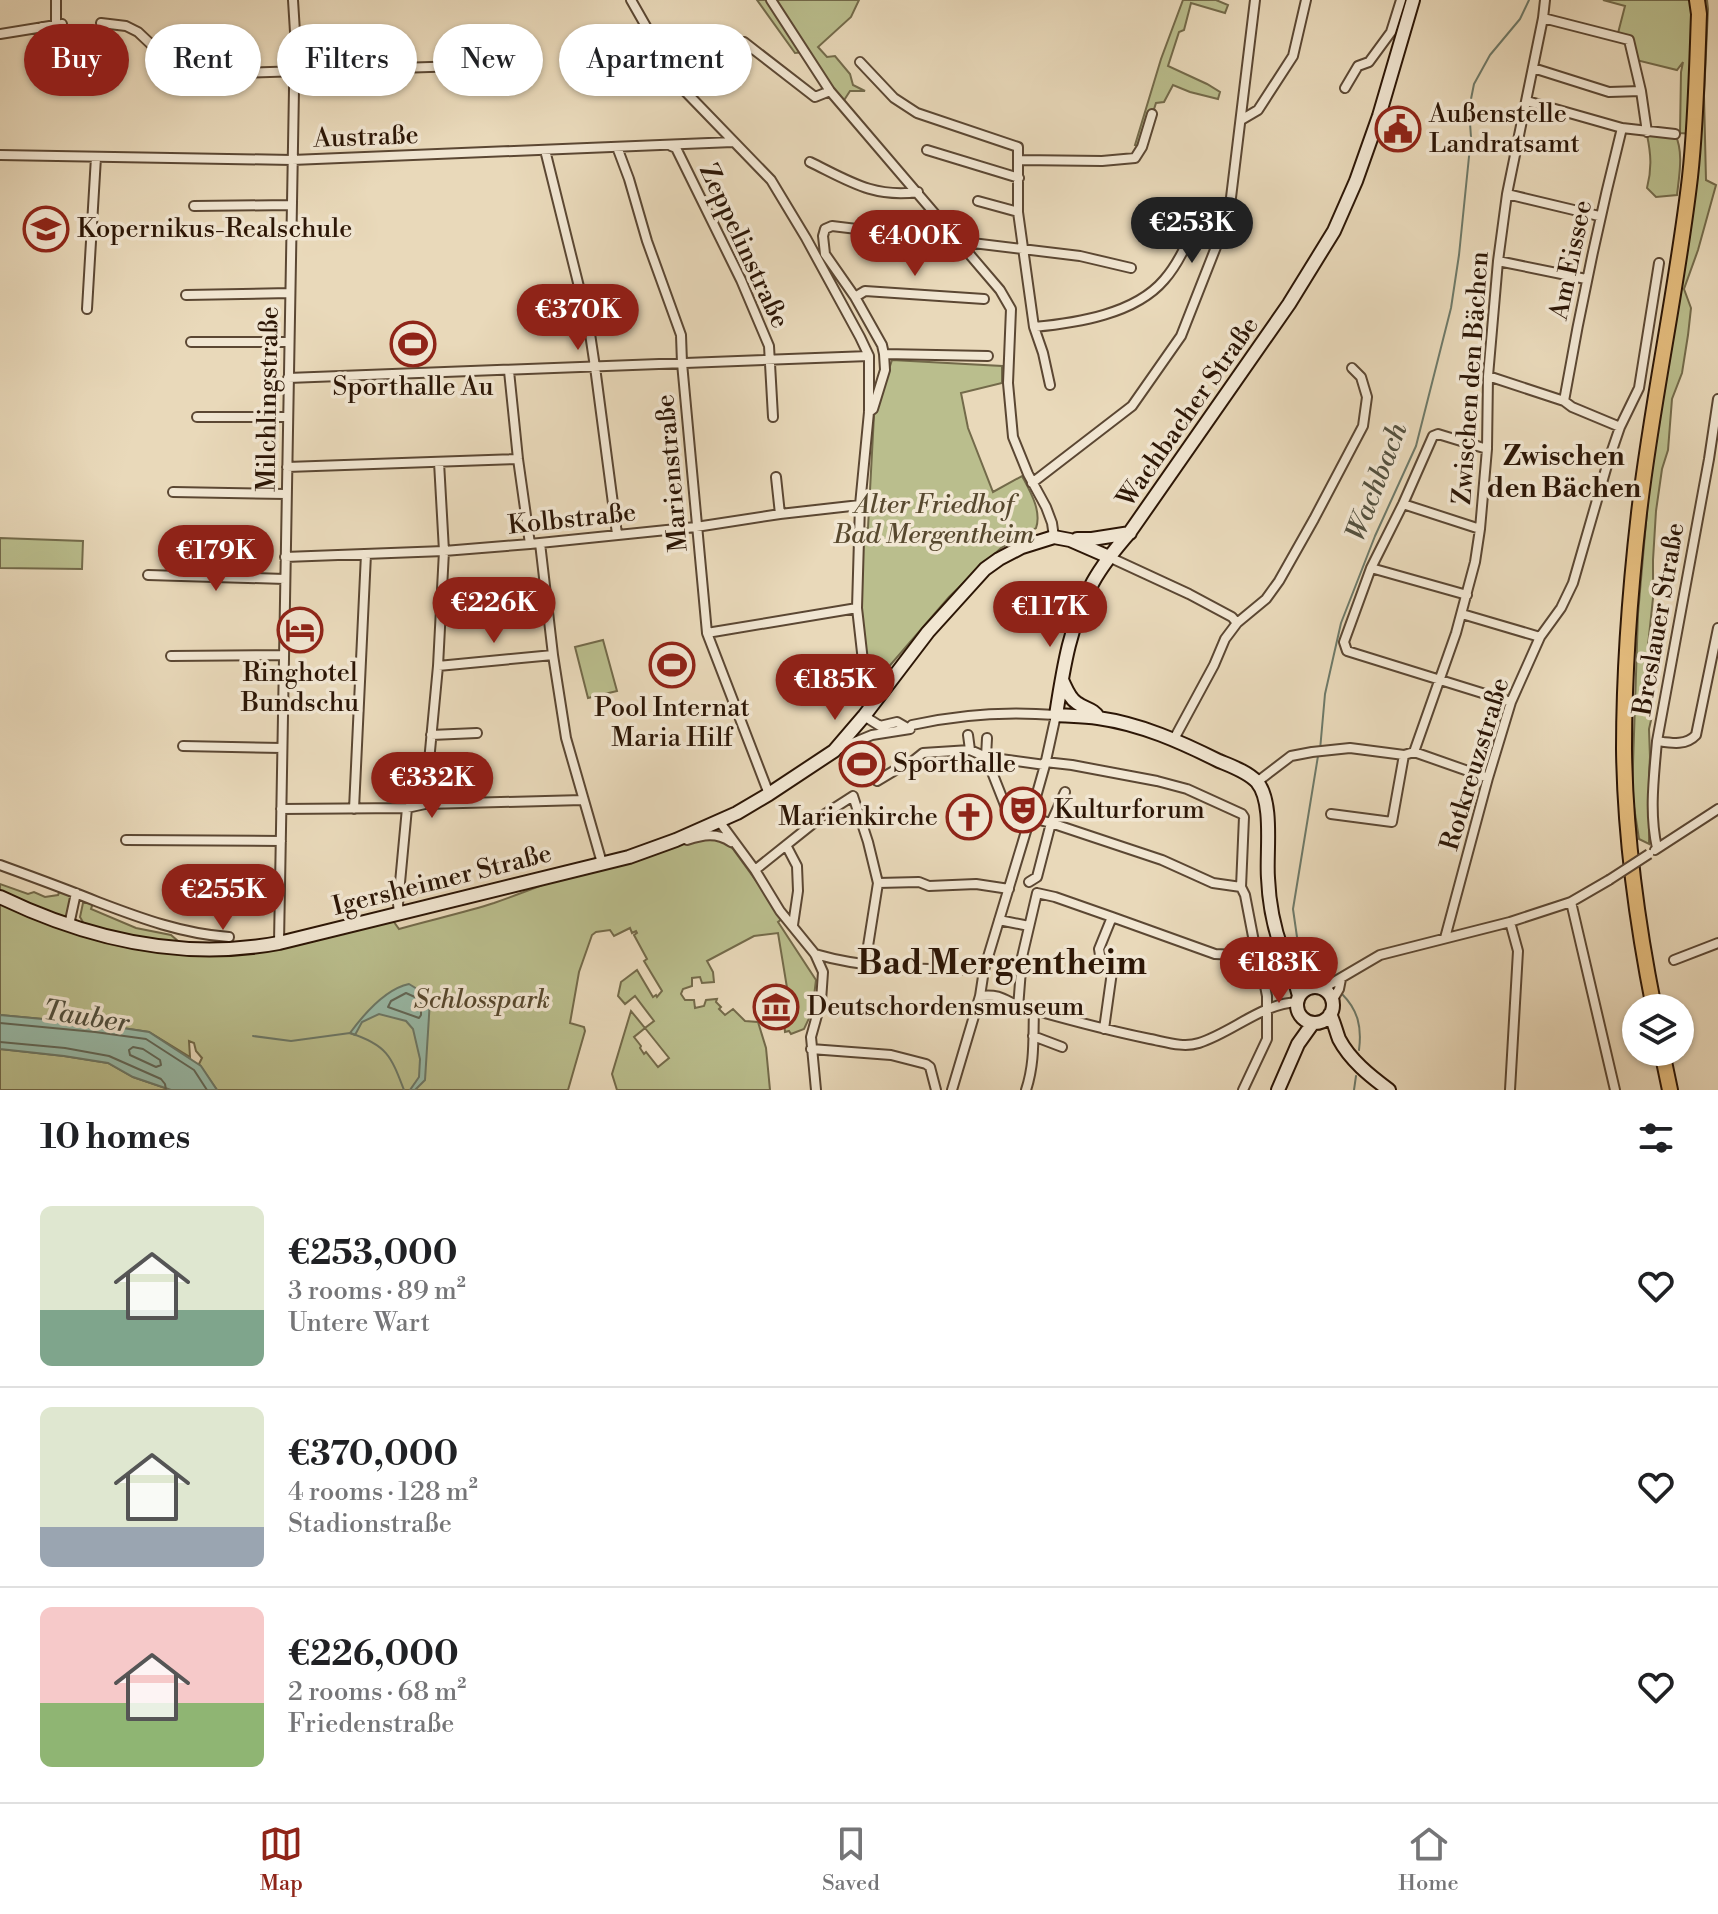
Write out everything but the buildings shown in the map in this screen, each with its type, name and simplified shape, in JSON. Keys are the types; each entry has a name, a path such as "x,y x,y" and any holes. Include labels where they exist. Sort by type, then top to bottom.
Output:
{"main road":[{"path":"1651,994 1636,909 1627,820 1625,692 1640,503 1696,118 1697,0"},
{"path":"1665,1066 1670,1090"}],"street":[{"path":"56,0 59,24"},
{"name":"Milchlingstraße","path":"293,0 293,24"},
{"path":"631,0 680,86 771,180 869,356 869,412 860,505 857,608 865,679 869,692 878,698"},
{"path":"771,0 830,91 1000,290 1011,309 1008,383 1013,437 1032,483 1046,507 1054,537 1070,540 1189,594 1232,617 1237,623"},
{"path":"1032,483 1132,406 1181,336 1229,214 1255,0"},
{"path":"1241,120 1258,110 1293,56 1306,0"},
{"path":"1345,88 1358,66 1369,62 1391,32 1401,0"},
{"name":"Wachbacher Straße","path":"1056,715 1074,626 1093,581 1289,304 1334,231 1372,137 1413,0"},
{"name":"Zwischen den Bächen","path":"1331,814 1392,822 1409,754 1440,680 1467,595 1480,529 1498,261 1507,194 1545,0"},
{"path":"1543,18 1629,40 1647,132"},
{"path":"101,23 126,26 138,32 173,65 188,71 207,74 277,72"},
{"path":"0,34 24,30"},
{"path":"752,48 815,97 830,91"},
{"path":"860,62 894,98 917,113 1018,147 1018,212 1034,327 1050,385"},
{"path":"1533,68 1609,92 1641,91"},
{"name":"Milchlingstraße","path":"279,943 293,96"},
{"path":"1527,101 1622,128 1675,134"},
{"path":"1019,160 1102,161 1135,158 1142,147 1152,114"},
{"name":"Am Eissee","path":"1564,401 1599,216 1622,128"},
{"name":"Austraße","path":"0,155 292,160 733,142"},
{"name":"Zeppelinstraße","path":"670,145 676,148 741,280 769,346 773,417"},
{"name":"Marienstraße","path":"617,147 681,335 707,633 769,794"},
{"path":"545,150 589,327 617,534"},
{"path":"927,150 1019,178"},
{"path":"87,309 96,157"},
{"path":"810,162 866,189 898,195 918,192"},
{"path":"1507,194 1599,216"},
{"path":"978,201 1018,212"},
{"path":"194,206 291,205"},
{"path":"1034,327 1073,323 1117,310 1145,297 1165,279 1197,220"},
{"path":"869,412 873,409 885,370 882,345 855,297 825,254 825,229 832,226 1080,256 1131,268"},
{"path":"1498,261 1586,279"},
{"name":"Rotkreuzstraße","path":"1445,938 1511,702 1540,637 1561,608 1573,583 1608,462 1620,427 1639,388 1659,263"},
{"path":"855,297 865,291 984,299"},
{"path":"186,295 290,293"},
{"path":"191,342 289,342"},
{"path":"884,354 988,356"},
{"path":"288,378 869,356"},
{"path":"1174,739 1225,639 1279,581 1363,426 1367,397 1361,377 1352,368"},
{"path":"509,371 518,459 566,738 602,863"},
{"path":"1488,376 1564,401 1620,427"},
{"name":"Breslauer Straße","path":"1657,848 1654,776 1657,741 1718,399"},
{"path":"197,417 288,417"},
{"path":"1487,449 1438,434 1433,436 1371,568 1344,642 1347,651 1511,702"},
{"path":"287,467 518,459"},
{"path":"425,804 438,666 444,551 439,462"},
{"path":"776,477 780,514"},
{"path":"173,492 286,494"},
{"path":"1403,504 1480,529"},
{"name":"Kolbstraße","path":"285,557 535,544 860,505"},
{"path":"1070,540 1130,532"},
{"name":"Igersheimer Straße","path":"0,897 91,932 169,948 226,950 279,943 629,857 737,813 834,751 928,632 985,569 1022,547 1054,537"},
{"path":"1092,539 1109,557"},
{"path":"1070,540 1088,556 1093,565 1093,581"},
{"path":"354,809 366,554"},
{"path":"1371,568 1467,595"},
{"path":"148,575 285,579"},
{"path":"707,633 857,608"},
{"path":"1462,614 1540,637"},
{"path":"1657,741 1674,744 1687,742 1696,735 1718,628"},
{"path":"171,656 284,655"},
{"path":"438,666 553,655"},
{"path":"1062,680 1075,702 1097,713 1099,718"},
{"path":"834,751 872,735 934,725 938,719 1019,712 1099,718 1145,729 1174,739 1257,782 1268,818 1268,878 1272,912 1290,966 1301,1017 1298,1044 1278,1090"},
{"path":"952,1090 1030,818 1056,715"},
{"path":"864,716 880,726 897,722 909,729"},
{"path":"431,735 477,733"},
{"path":"968,735 970,750"},
{"path":"987,738 986,757 1007,810 1162,860 1213,883 1241,887"},
{"path":"922,741 923,753"},
{"path":"183,746 282,748"},
{"path":"1257,782 1291,756 1350,748 1409,754 1488,778"},
{"path":"877,781 908,765 923,753 970,750 986,757 1072,765 1157,781 1187,789 1242,814 1241,887 1267,996 1267,1039 1243,1090"},
{"path":"1029,882 1037,877 1051,823 1065,792"},
{"path":"755,870 825,814 853,796 878,883 865,965"},
{"path":"281,809 407,808 425,804 583,800"},
{"path":"399,913 407,808"},
{"path":"980,996 1001,996 1018,1008 1186,1046 1298,999 1307,989 1341,979 1380,955 1510,922 1571,902 1718,809"},
{"path":"735,843 737,813"},
{"path":"719,821 780,911 815,954 823,972 821,1001 811,1037 816,1090"},
{"path":"629,857 648,855 707,835 717,835 735,843"},
{"path":"126,840 281,841"},
{"path":"786,845 797,866 798,891 793,925"},
{"path":"0,865 170,927 229,937"},
{"path":"1012,878 1029,882 1037,893 1215,954 1258,956"},
{"path":"878,883 919,882 929,886 976,884 1009,889"},
{"path":"69,925 76,893"},
{"path":"1018,1008 1019,973 1037,893"},
{"path":"1571,902 1615,1090"},
{"path":"1104,1029 1112,972 1101,961 1099,949 1112,917"},
{"path":"999,920 1029,926"},
{"path":"1510,922 1518,951 1510,1090"},
{"path":"1674,960 1718,943"},
{"path":"815,954 865,965 984,970"},
{"path":"1290,966 1330,996 1324,1015"},
{"path":"1298,1044 1324,1015 1339,989 1341,979"},
{"path":"1026,1090 1035,1050 1034,1010"},
{"path":"1301,1017 1324,1015"},
{"path":"1324,1015 1351,1057 1389,1090"},
{"path":"1033,1036 1062,1047"},
{"path":"811,1049 891,1055 926,1064 930,1067 936,1090"}],"green space":[{"path":"757,0 859,0 851,17 818,47 827,57 835,56 850,74 853,85 865,91 850,91 841,105 805,52 795,53"},
{"path":"1183,0 1216,0 1228,5 1225,13 1191,3 1184,30 1179,32 1168,66 1220,92 1218,99 1173,85 1164,102 1156,103 1142,147 1135,145 1161,59"},
{"path":"1603,0 1697,0 1694,134 1680,133 1683,62 1677,70 1636,60 1629,40 1617,37 1625,6"},
{"path":"1703,0 1707,0 1708,9 1704,96 1706,180 1716,185 1684,289 1691,308 1688,335 1682,373 1672,399 1668,450 1656,511 1648,646 1657,655 1651,680 1649,844 1639,839 1632,794 1638,614 1649,488 1697,178 1701,133"},
{"path":"1675,134 1680,156 1677,195 1656,197 1647,188 1650,162 1647,135"},
{"name":"Alter Friedhof Bad Mergentheim","path":"892,360 1002,366 1002,383 961,393 968,428 993,492 1022,476 1034,501 1037,522 1036,528 1001,548 949,597 880,677 867,665 860,595 864,530 868,528 874,415"},
{"path":"0,538 83,541 82,569 0,568"},
{"path":"603,640 617,691 588,698 575,647"},
{"name":"Schlosspark","path":"718,838 733,849 783,918 778,922 816,980 812,1012 804,1029 791,1034 785,1032 783,1011 790,1014 794,1010 790,1006 778,933 754,936 707,961 714,982 702,983 700,977 692,978 692,986 683,989 681,994 685,1000 694,1000 695,1008 704,1006 706,1000 717,999 719,1009 725,1015 733,1009 745,1021 758,1022 766,1048 770,1090 617,1090 612,1074 631,1011 645,1028 654,1021 635,996 625,1004 618,996 621,982 637,970 653,997 662,991 644,961 647,959 634,935 636,931 632,933 630,928 614,936 610,930 596,932 592,935 579,972 570,1023 584,1027 585,1031 568,1090 217,1090 199,1064 202,1058 194,1043 189,1041 190,1057 149,1032 0,1015 0,884 45,897 58,895 61,888 76,893 69,925 78,928 226,950 389,915 399,929 494,903 632,853","holes":["645,1028 669,1058 658,1067 646,1052 644,1054 634,1037"]},
{"path":"83,903 93,903 91,909 136,928 171,935 179,942 125,936 84,924 80,917"},
{"path":"0,1049 108,1063 133,1077 171,1090 0,1090"}],"water":[{"path":"409,984 430,1000 425,1080 415,1090 410,1090 419,1077 420,1059 413,1029 406,1021 379,1014 362,1022 355,1035 350,1033 383,997"},
{"path":"0,1015 149,1032 201,1066 217,1090 171,1090 133,1077 108,1063 0,1049"}],"waterway":[{"name":"Wachbach","path":"1320,750 1325,694 1341,623 1375,536 1416,446 1451,308 1459,255 1471,137 1469,109 1474,84 1490,55 1520,19 1529,0"},
{"name":"Wachbach","path":"1318,756 1293,909 1298,944 1304,958 1326,980"},
{"name":"Wachbach","path":"1342,994 1358,1019 1359,1050"},
{"path":"253,1036 291,1041 350,1033 372,1042 386,1053 404,1090"},
{"name":"Wachbach","path":"1354,1090 1356,1076"}],"place":[{"name":"Außenstelle Landratsamt","path":"1398,129"},
{"name":"Kopernikus-Realschule","path":"46,229"},
{"name":"Sporthalle Au","path":"413,344"},
{"name":"Ringhotel Bundschu","path":"300,630"},
{"name":"Pool Internat Maria Hilf","path":"672,665"},
{"name":"Sporthalle","path":"862,764"},
{"name":"Kulturforum","path":"1023,810"},
{"name":"Marienkirche","path":"969,817"},
{"name":"Deutschordensmuseum","path":"776,1007"}],"district":[{"name":"Zwischen den Bächen","path":"1564,472"},
{"name":"Bad Mergentheim","path":"1002,964"}],"water label":[{"name":"Tauber","path":"86,1017"}]}
